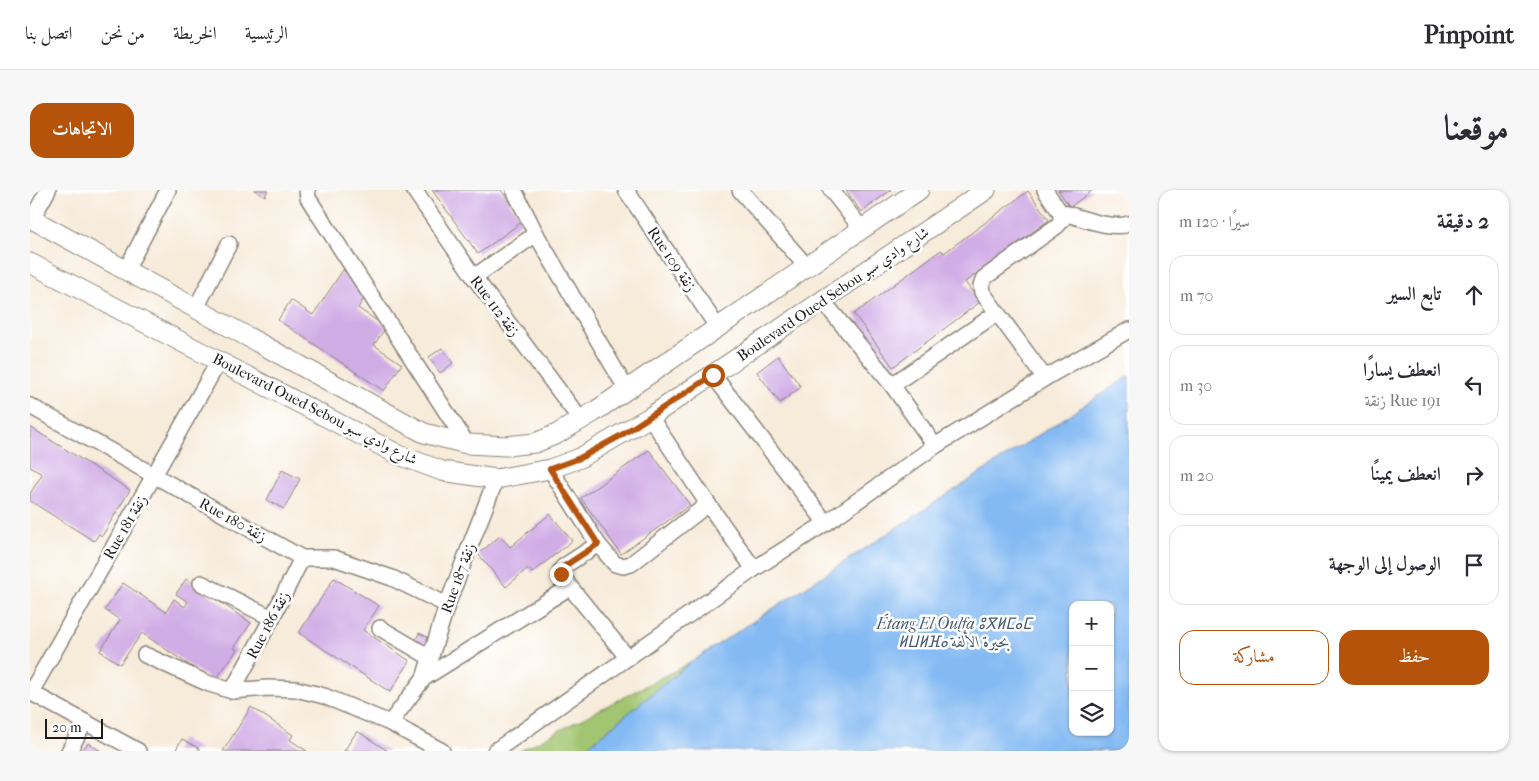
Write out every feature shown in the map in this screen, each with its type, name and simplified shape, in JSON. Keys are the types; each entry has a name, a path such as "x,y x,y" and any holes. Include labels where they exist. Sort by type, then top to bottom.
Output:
{"street":[{"path":"31,218 48,190"},
{"path":"126,270 168,190"},
{"path":"307,190 308,198 467,444"},
{"name":"Rue 112 زنقة","path":"414,190 474,278 580,420"},
{"path":"514,190 536,234 627,390"},
{"name":"Rue 109 زنقة","path":"626,190 718,328"},
{"path":"740,190 807,267"},
{"path":"831,190 861,228"},
{"name":"Boulevard Oued Sebou شارع وادي سبو","path":"31,218 424,433 467,444 506,446 535,443 557,434 580,420 627,390 919,190"},
{"path":"1045,190 1060,212 1062,220 1057,226 984,278 981,286 982,292 1045,378"},
{"name":"Boulevard Oued Sebou شارع وادي سبو","path":"30,263 398,455 442,471 496,479 550,469 580,458 650,417 975,193"},
{"path":"1060,212 1111,226 1129,224"},
{"path":"474,278 536,234"},
{"path":"196,308 229,244"},
{"path":"822,300 892,385 935,446"},
{"path":"892,385 997,313"},
{"path":"495,751 754,568 826,523 935,446 1045,378 1129,330"},
{"name":"Rue 181 زنقة","path":"30,692 219,362"},
{"path":"713,375 826,523"},
{"name":"Rue 180 زنقة","path":"30,406 302,558 334,558 392,578 447,604"},
{"path":"650,417 708,504 754,568"},
{"path":"550,469 598,544 615,564 623,566 631,564 708,504"},
{"name":"Rue 187 زنقة","path":"424,678 447,604 496,479"},
{"path":"598,544 563,567 561,574 627,657"},
{"name":"Rue 186 زنقة","path":"232,691 302,558"},
{"path":"202,583 272,618"},
{"path":"390,723 424,678 570,587"},
{"path":"380,628 431,658"},
{"path":"145,655 207,683 232,691 296,688 324,696 390,723 442,751"},
{"path":"30,692 138,751"},
{"path":"69,751 85,722"}],"green space":[{"path":"691,662 582,751 520,751"}],"water":[{"name":"Étang El Oulfa ⵓⴳⵍⵎⴰⵎ ⵍⵡⵍⴼⴰ بحيرة الألفة","path":"1129,376 1129,751 582,751 691,662"}],"building":[{"path":"254,190 268,190 265,196"},
{"path":"432,190 501,190 523,221 478,254"},
{"path":"846,190 891,190 861,212"},
{"path":"1058,190 1093,190 1070,207"},
{"path":"1028,191 1049,220 965,282 980,302 893,367 854,314 941,250 944,253"},
{"path":"343,270 363,284 358,292 365,297 358,308 386,327 374,345 402,364 384,391 278,320 291,300 313,315"},
{"path":"442,348 453,363 440,373 429,357"},
{"path":"778,356 801,387 780,403 757,372"},
{"path":"30,427 130,490 102,536 99,534 94,541 30,501 30,494 42,474 30,467"},
{"path":"649,450 690,505 621,554 581,498"},
{"path":"282,470 300,479 284,509 267,500"},
{"path":"550,514 572,541 532,573 528,568 506,587 478,554 500,536 510,547"},
{"path":"334,578 379,606 363,630 410,661 390,692 299,633"},
{"path":"186,579 251,623 234,648 237,650 214,682 142,633 120,664 100,651 120,620 105,610 123,583 166,612 174,599 185,607 188,602 176,594"},
{"path":"419,633 429,638 425,647 415,642"},
{"path":"251,707 293,735 290,740 307,751 223,751"},
{"path":"357,731 388,751 344,751"},
{"path":"182,739 200,749 198,751 175,751"},
{"path":"88,743 101,751 82,751"}],"route":[{"path":"561,574 563,567 598,544 550,469 580,458 620,436 713,375"}]}
